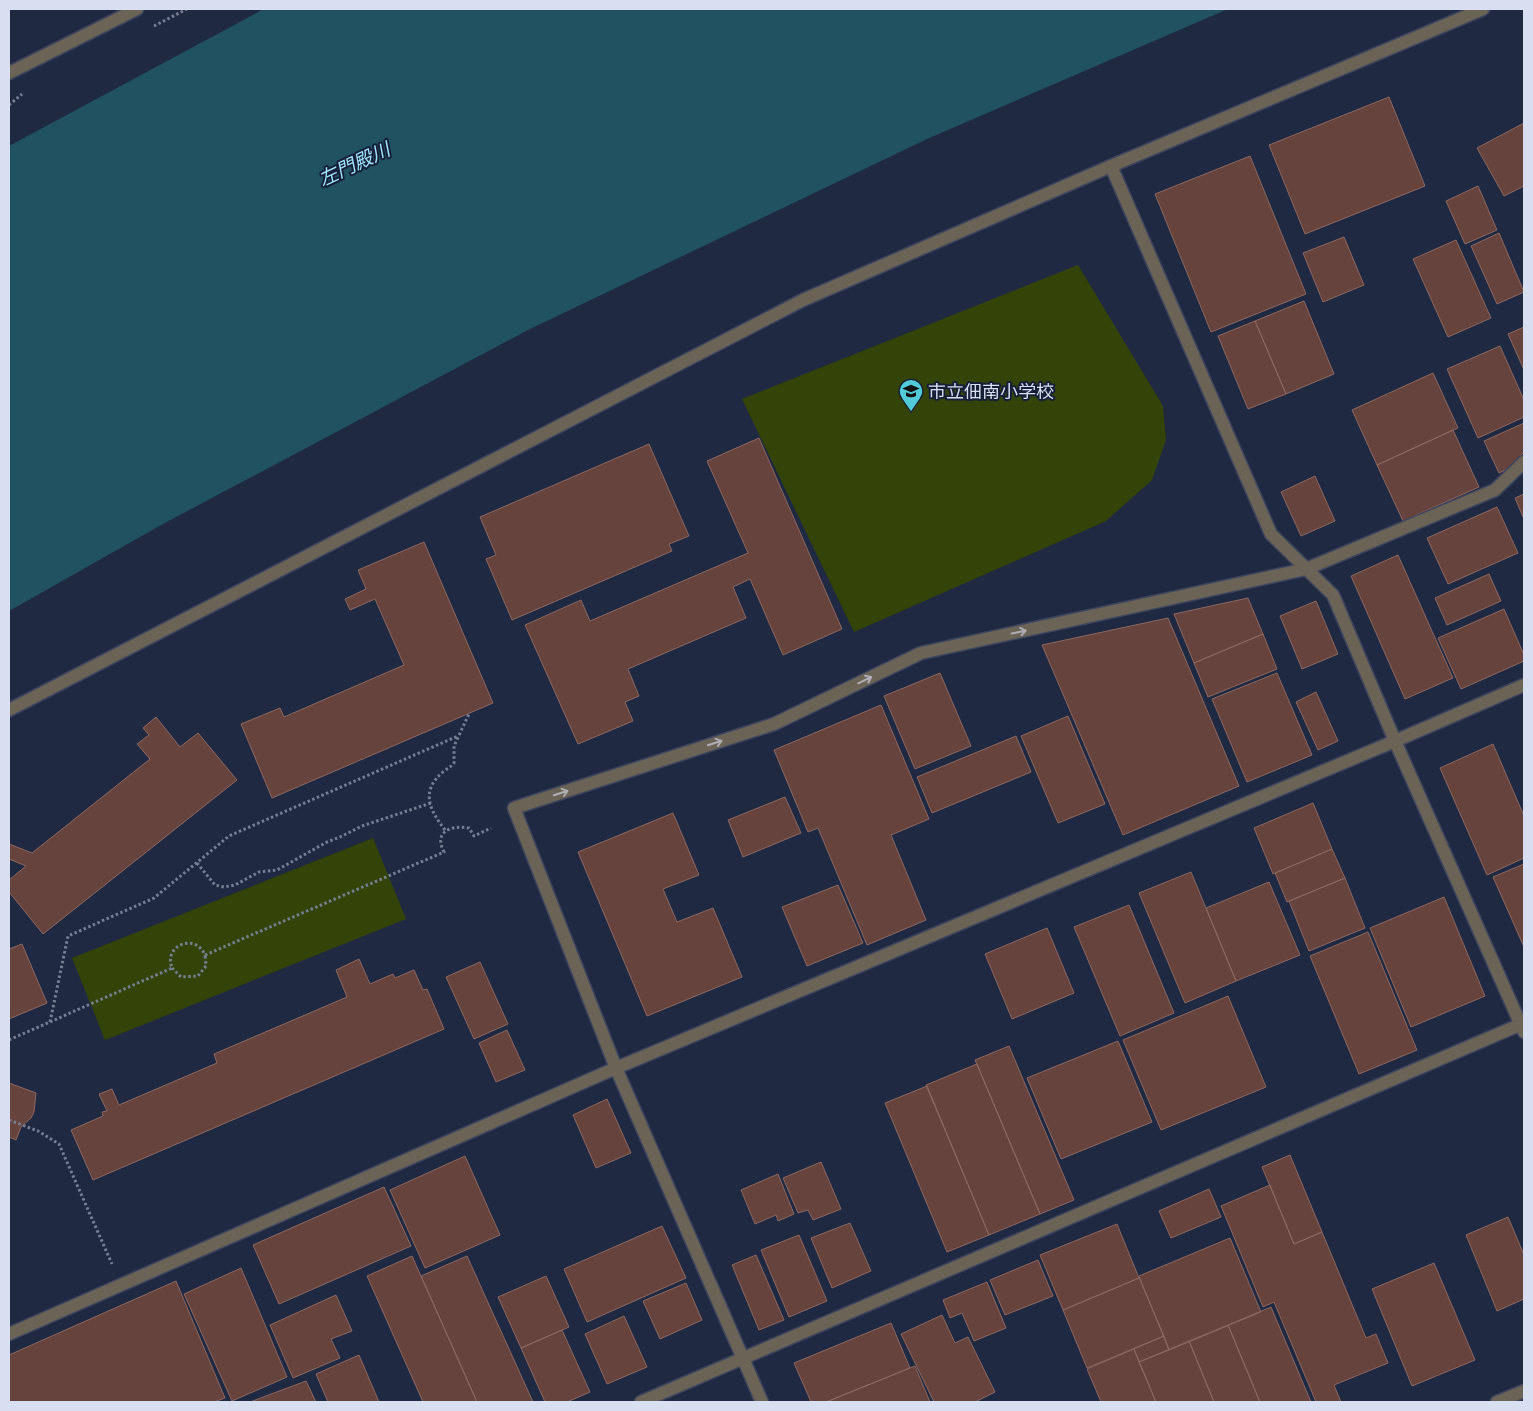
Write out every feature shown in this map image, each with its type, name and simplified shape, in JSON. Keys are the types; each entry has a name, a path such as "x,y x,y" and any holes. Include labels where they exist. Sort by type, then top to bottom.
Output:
{"street":[{"path":"9,74 137,9"},
{"path":"9,710 803,300 1111,166 1483,9"},
{"path":"641,1402 1523,1026 1395,741 1333,595 1271,534 1111,166"},
{"path":"762,1402 616,1068 514,808 774,724 921,653 1306,569 1495,490 1524,462"},
{"path":"9,1334 616,1068 1395,741 1524,684"},
{"path":"1497,1402 1524,1391"}],"path":[{"path":"445,830 434,816 429,798 430,790 444,770 454,764 454,746 469,714"},
{"path":"50,1022 68,936 154,898 229,836 458,736"},
{"path":"197,863 215,884 224,887 235,884 259,872 277,870 327,842 362,826 430,803"},
{"path":"205,954 444,852 441,842 445,830 452,827 469,828 474,836 492,828"},
{"path":"187,943 201,946 205,954 206,966 198,976 181,977 172,968 170,963 171,956 177,946 187,943"},
{"path":"9,1040 172,968"},
{"path":"9,1120 38,1131 60,1144 112,1265"}],"green space":[{"path":"1078,265 1163,406 1166,440 1152,480 1106,521 854,632 742,399"},
{"path":"373,838 406,919 105,1040 72,958"}],"water":[{"name":"左門殿川","path":"264,9 1228,9 927,139 528,330 163,524 9,611 9,146"}],"building":[{"path":"1389,97 1425,186 1305,234 1269,145"},
{"path":"1524,123 1524,186 1504,196 1477,148"},
{"path":"1250,156 1306,294 1211,332 1155,194"},
{"path":"1478,186 1497,230 1465,244 1446,201"},
{"path":"1499,233 1524,292 1497,304 1471,246"},
{"path":"1344,237 1364,285 1323,302 1303,253"},
{"path":"1456,240 1491,318 1448,337 1413,259"},
{"path":"1304,301 1334,374 1286,394 1255,321"},
{"path":"1255,321 1286,394 1248,409 1218,336"},
{"path":"1524,327 1524,370 1508,334"},
{"path":"1500,346 1524,400 1524,417 1478,438 1447,369"},
{"path":"1433,373 1458,428 1377,465 1352,410"},
{"path":"1524,423 1524,452 1507,469 1499,473 1484,441"},
{"path":"1453,430 1479,487 1403,521 1377,465"},
{"path":"759,438 842,629 783,655 750,579 733,587 746,618 628,669 639,696 625,702 633,721 578,744 525,625 581,600 590,621 748,553 707,461"},
{"path":"649,444 689,536 669,544 672,551 512,620 486,559 496,555 480,517"},
{"path":"1315,476 1335,521 1301,536 1281,492"},
{"path":"1524,494 1524,519 1515,498"},
{"path":"1497,507 1518,553 1448,584 1427,538"},
{"path":"424,542 493,703 272,798 241,724 280,708 284,717 404,665 375,599 350,610 345,599 366,589 358,570"},
{"path":"1398,555 1453,678 1405,699 1351,576"},
{"path":"1489,574 1501,601 1447,625 1435,598"},
{"path":"1248,598 1263,634 1194,663 1174,614"},
{"path":"1316,601 1338,654 1302,669 1280,616"},
{"path":"1504,609 1524,655 1524,661 1461,689 1438,638"},
{"path":"1168,618 1239,786 1123,835 1042,645"},
{"path":"1263,634 1277,669 1208,697 1194,663"},
{"path":"940,673 971,746 915,769 884,696"},
{"path":"1277,673 1312,755 1247,782 1212,699"},
{"path":"1316,692 1338,741 1318,750 1296,702"},
{"path":"881,705 929,819 891,835 926,920 867,945 818,828 808,832 774,750"},
{"path":"1068,716 1105,804 1058,823 1021,736"},
{"path":"156,717 180,747 198,733 237,780 43,934 9,892 9,880 26,866 9,859 9,844 32,853 150,759 137,744 149,735 143,728"},
{"path":"1016,736 1031,772 932,813 917,777"},
{"path":"1493,744 1524,816 1524,858 1487,875 1440,768"},
{"path":"785,797 801,833 743,857 728,820"},
{"path":"1313,803 1332,849 1273,874 1254,828"},
{"path":"673,813 699,875 663,889 677,922 713,908 742,977 647,1016 578,852"},
{"path":"1332,849 1345,878 1287,902 1275,873"},
{"path":"1524,864 1524,947 1493,877"},
{"path":"1191,872 1236,981 1185,1003 1139,893"},
{"path":"1345,878 1365,928 1309,951 1289,901"},
{"path":"1269,882 1300,955 1236,981 1206,908"},
{"path":"838,885 863,943 807,966 782,907"},
{"path":"1444,897 1485,996 1411,1027 1370,928"},
{"path":"1129,905 1174,1013 1120,1036 1074,927"},
{"path":"1047,928 1074,993 1012,1019 985,954"},
{"path":"1368,932 1417,1050 1359,1074 1310,956"},
{"path":"22,944 47,1003 9,1019 9,949"},
{"path":"359,959 370,984 393,974 395,978 414,970 423,990 427,989 444,1029 93,1180 71,1130 103,1116 102,1112 107,1111 99,1094 112,1089 119,1105 217,1063 214,1054 347,997 336,970"},
{"path":"480,962 508,1024 474,1039 446,977"},
{"path":"1228,996 1266,1087 1161,1130 1123,1040"},
{"path":"507,1030 525,1070 496,1082 479,1043"},
{"path":"1118,1041 1152,1122 1061,1159 1027,1078"},
{"path":"1009,1046 1074,1200 1040,1214 975,1060"},
{"path":"977,1064 1040,1214 989,1235 926,1085"},
{"path":"9,1083 36,1093 34,1112 31,1118 21,1127 16,1140 9,1137"},
{"path":"927,1086 989,1235 947,1252 885,1103"},
{"path":"607,1099 631,1153 596,1168 573,1115"},
{"path":"1290,1155 1322,1232 1294,1244 1262,1167"},
{"path":"465,1156 500,1235 425,1268 390,1190"},
{"path":"821,1162 841,1209 813,1220 808,1210 798,1213 783,1178"},
{"path":"778,1174 794,1214 778,1221 776,1215 755,1224 741,1190"},
{"path":"1270,1185 1294,1244 1322,1232 1366,1338 1376,1334 1388,1363 1334,1385 1341,1402 1316,1402 1274,1302 1263,1307 1221,1206"},
{"path":"384,1187 411,1246 279,1304 253,1245"},
{"path":"1209,1189 1221,1217 1171,1238 1159,1211"},
{"path":"1508,1217 1524,1255 1524,1299 1497,1311 1466,1235"},
{"path":"850,1223 871,1271 832,1288 811,1238"},
{"path":"1117,1224 1139,1278 1063,1310 1040,1255"},
{"path":"662,1226 686,1278 587,1322 564,1269"},
{"path":"799,1235 827,1301 789,1317 761,1250"},
{"path":"1230,1238 1261,1312 1169,1350 1139,1276"},
{"path":"756,1255 784,1320 759,1330 732,1265"},
{"path":"412,1256 477,1402 423,1402 367,1276"},
{"path":"467,1256 533,1402 477,1402 421,1276"},
{"path":"1038,1260 1053,1296 1005,1315 990,1280"},
{"path":"1434,1263 1475,1360 1412,1386 1372,1289"},
{"path":"241,1268 287,1377 232,1401 184,1294"},
{"path":"546,1276 569,1327 521,1348 498,1297"},
{"path":"1139,1278 1164,1336 1087,1368 1063,1310"},
{"path":"176,1281 225,1398 214,1402 9,1402 9,1355"},
{"path":"987,1282 1006,1328 974,1341 962,1313 950,1318 943,1300"},
{"path":"686,1283 702,1320 660,1339 643,1301"},
{"path":"336,1295 352,1331 331,1339 340,1358 293,1378 270,1325"},
{"path":"1271,1307 1311,1402 1260,1402 1228,1325"},
{"path":"942,1315 955,1343 968,1337 995,1392 975,1402 934,1402 901,1334"},
{"path":"624,1316 647,1367 607,1384 585,1334"},
{"path":"891,1323 910,1368 826,1402 811,1402 794,1363"},
{"path":"1228,1325 1260,1402 1214,1402 1189,1341"},
{"path":"562,1330 590,1392 567,1402 545,1402 521,1348"},
{"path":"1164,1336 1169,1350 1139,1362 1134,1349"},
{"path":"1189,1341 1214,1402 1156,1402 1139,1362"},
{"path":"1134,1349 1156,1402 1101,1402 1087,1369"},
{"path":"359,1355 379,1402 328,1402 316,1374"},
{"path":"915,1366 930,1402 826,1402 910,1368"},
{"path":"306,1381 316,1402 250,1402"}],"place":[{"name":"市立佃南小学校","path":"911,412"}]}
